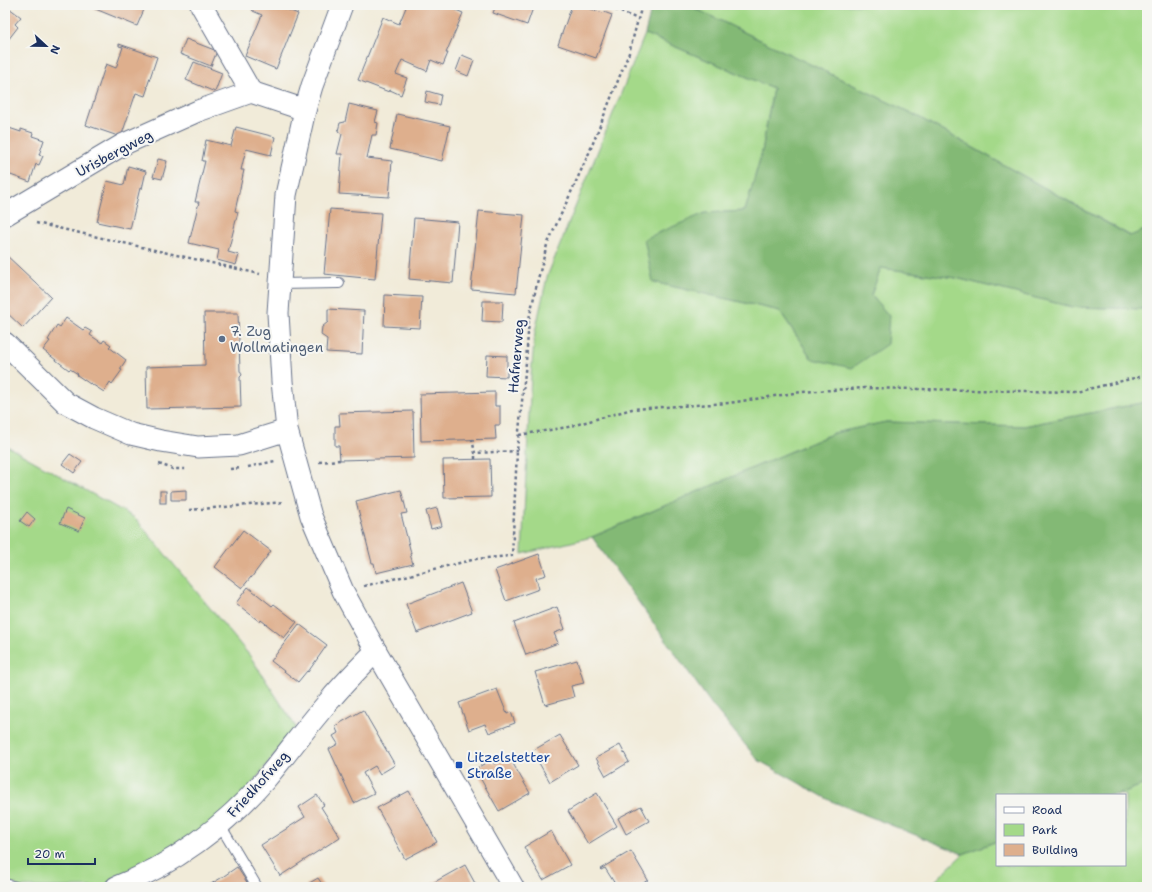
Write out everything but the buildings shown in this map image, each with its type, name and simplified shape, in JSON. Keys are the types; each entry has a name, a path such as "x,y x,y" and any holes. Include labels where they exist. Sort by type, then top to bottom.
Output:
{"street":[{"path":"201,5 251,92 305,110"},
{"path":"342,5 312,86 305,110 286,195 278,313 280,358 287,430 311,516 343,591 376,652 513,887"},
{"name":"Urisbergweg","path":"5,215 124,144 198,111 251,92"},
{"path":"5,343 66,403 94,418 131,434 198,447 239,445 287,430"},
{"name":"Friedhofweg","path":"116,887 136,883 220,825 264,781 330,699 376,652"}],"lane":[{"path":"279,281 339,283"},
{"path":"220,825 257,887"},
{"path":"5,884 16,887"}],"path":[{"path":"604,5 638,20"},
{"name":"Hafnerweg","path":"343,591 476,559 512,556 517,451 529,319 547,245 567,204 608,107 629,53 642,5"},
{"path":"36,222 279,281"},
{"path":"519,435 568,427 632,409 729,403 801,392 864,388 1076,392 1147,375"},
{"path":"472,439 475,453 474,459"},
{"path":"475,453 517,451"},
{"path":"189,510 307,500"}],"green space":[{"path":"652,5 688,5 913,114 1130,236 1147,229 1147,309 1072,307 956,278 881,268 871,295 889,316 887,344 852,368 812,359 780,311 653,282 644,239 705,213 745,211 762,152 773,88 645,34"},
{"path":"688,5 1147,5 1147,229 1131,236 913,114"},
{"path":"645,34 773,88 762,152 745,211 705,213 653,282 780,311 812,359 889,316 871,295 881,268 956,278 1072,307 1147,309 1147,402 1024,426 886,422 834,433 592,537 522,554 531,375 535,332 547,277"},
{"path":"1147,402 1147,783 1120,794 996,794 996,841 963,854 831,801 758,760 712,705 592,537 834,433 886,422 1024,426"},
{"path":"5,445 135,518 250,656 296,727 220,825 116,887 5,887"},
{"path":"1147,783 1147,887 929,887 963,854 996,841 996,866 1126,866 1126,794 1120,794"}],"place":[{"name":"7. Zug Wollmatingen","path":"222,339"},
{"name":"Litzelstetter Straße","path":"459,765"}]}
